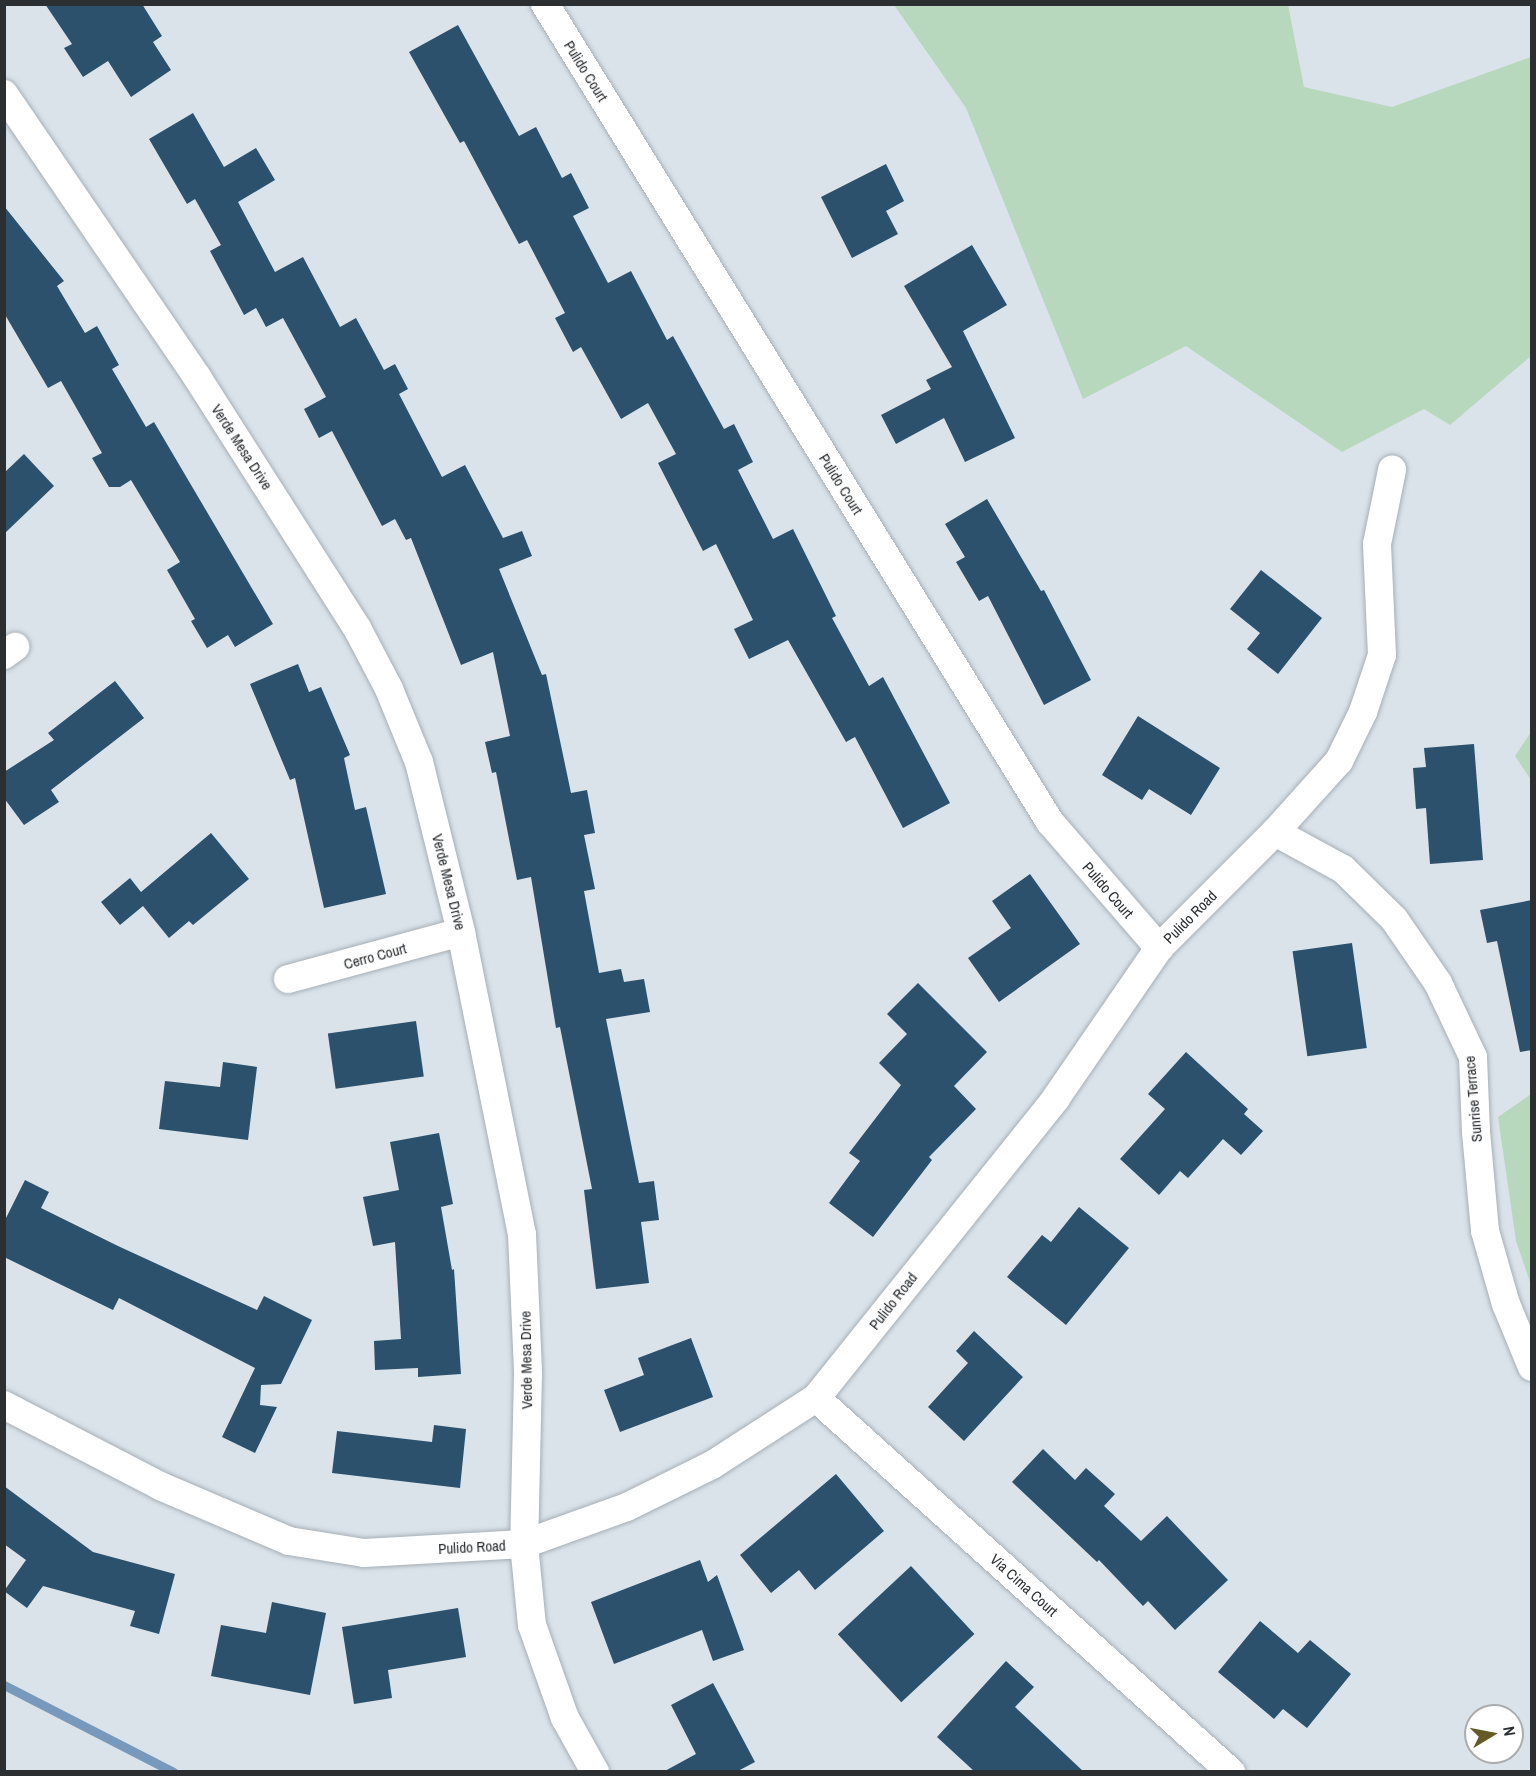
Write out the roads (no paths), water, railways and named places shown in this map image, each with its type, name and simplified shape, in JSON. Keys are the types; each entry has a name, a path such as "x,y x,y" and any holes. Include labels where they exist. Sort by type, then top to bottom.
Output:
{"street":[{"name":"Pulido Court","path":"545,4 1050,822 1159,948"},
{"name":"Verde Mesa Drive","path":"4,94 197,377 357,628 389,689 419,762 461,932 522,1234 528,1374 524,1544 532,1625 565,1718 595,1772"},
{"name":"Pulido Road","path":"4,1406 160,1486 289,1540 364,1554 524,1544 627,1507 712,1465 816,1398 1056,1098 1159,948 1275,832 1339,761 1363,712 1382,655 1377,544 1392,470"},
{"name":"Sunrise Terrace","path":"1275,832 1342,869 1394,919 1438,983 1473,1057 1476,1132 1485,1231 1506,1304 1532,1367"},
{"name":"Cerro Court","path":"288,979 461,932"},
{"name":"Via Cima Court","path":"816,1398 1232,1772"}],"waterway":[{"path":"4,1685 173,1772"}]}
